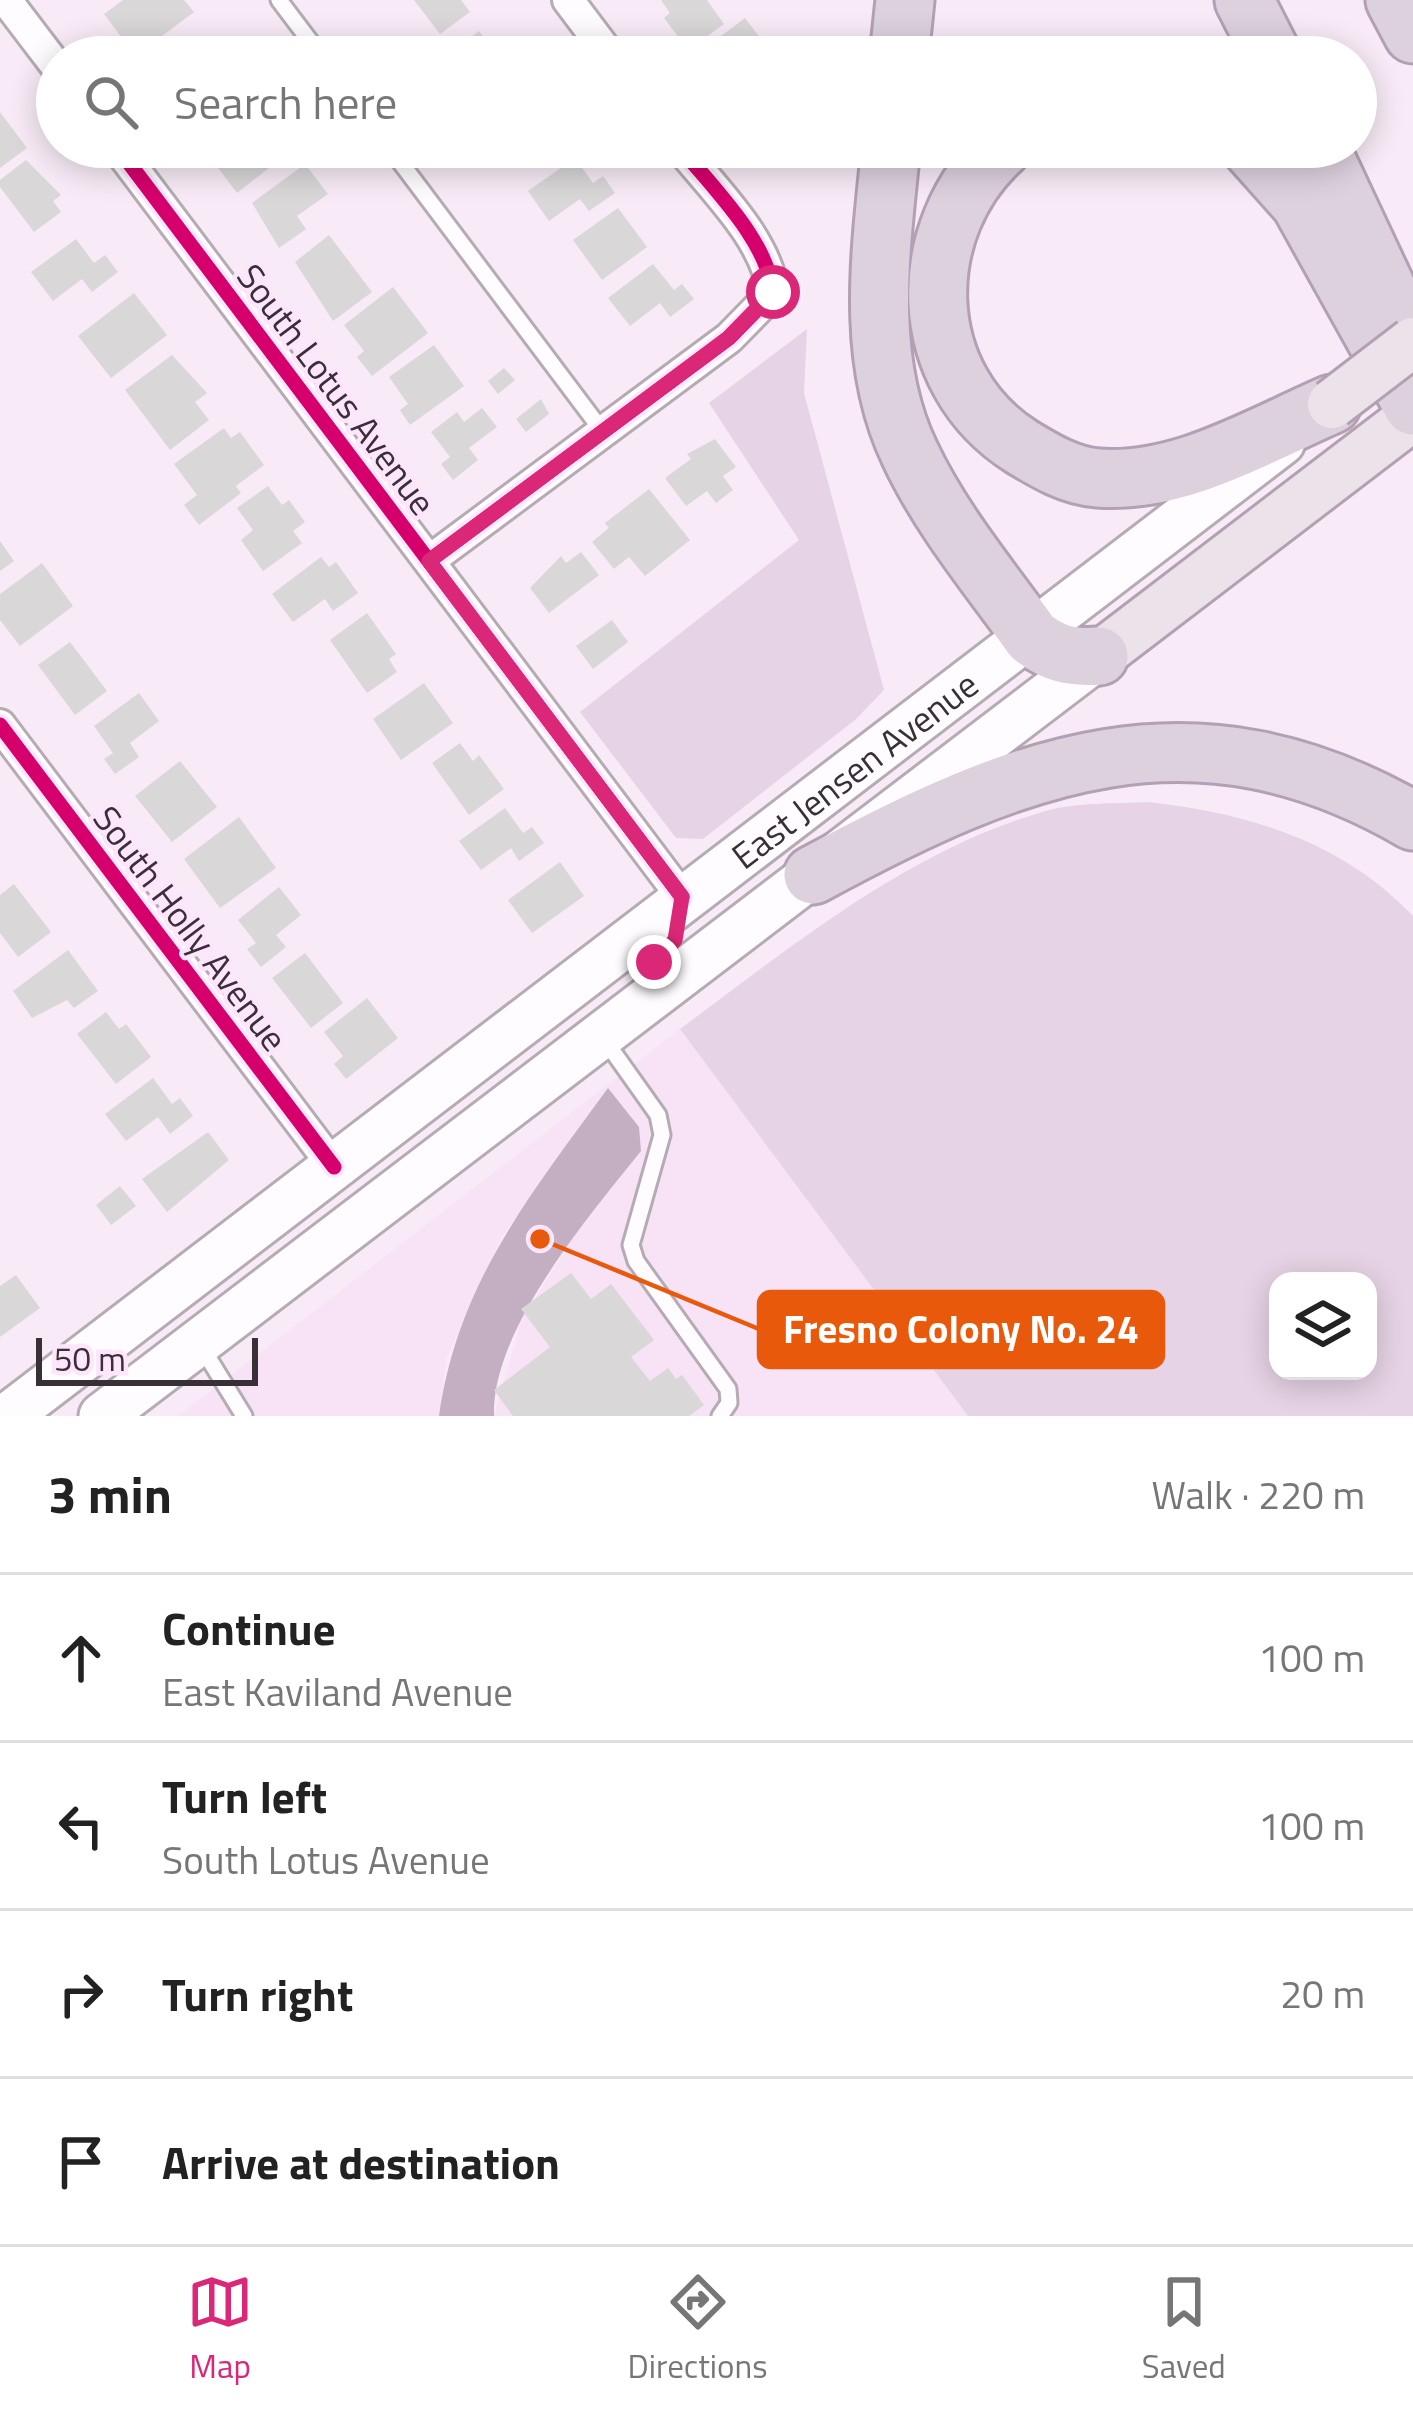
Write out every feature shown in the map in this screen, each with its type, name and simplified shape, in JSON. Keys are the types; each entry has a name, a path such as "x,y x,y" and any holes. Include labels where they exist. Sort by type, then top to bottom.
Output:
{"highway":[{"path":"901,36 905,0"},
{"path":"1244,0 1262,36"},
{"path":"1395,0 1413,34"},
{"path":"889,168 879,298 892,407 941,509 1032,637 1051,651 1076,658 1099,656"},
{"path":"984,168 952,212 936,283 944,346 961,386 1011,440 1049,464 1093,478 1139,478 1172,472 1332,404"},
{"path":"1273,168 1300,203 1413,406"},
{"path":"1330,168 1413,345"},
{"path":"813,875 904,826 992,788 1080,760 1129,754 1180,752 1278,765 1354,790 1413,821"}],"main road":[{"name":"East Jensen Avenue","path":"8,1416 682,897 1413,345"},
{"name":"East Jensen Avenue","path":"102,1416 1413,416"},
{"path":"547,1078 556,1050 574,1024 675,940 682,897"},
{"path":"199,1343 208,1304 222,1284 314,1212 334,1167"}],"street":[{"path":"6,0 36,39"},
{"path":"568,0 595,36"},
{"name":"South Lotus Avenue","path":"133,168 682,897"},
{"path":"429,561 728,338 773,292 771,270 757,247 696,168"},
{"name":"South Holly Avenue","path":"0,725 334,1167"}],"lane":[{"path":"279,0 306,36"},
{"path":"405,168 603,431"},
{"path":"602,1036 658,1115 662,1135 661,1156 631,1245 636,1261 728,1389 729,1403 721,1416"},
{"path":"199,1343 244,1416"}],"shaded area":[{"path":"807,329 804,393 884,690 855,720 703,839 676,838 580,712 799,540 709,403"},
{"path":"1148,802 1257,823 1356,868 1413,916 1413,1416 968,1416 680,1029 765,965 900,875 996,828 1046,811"},
{"path":"680,1029 968,1416 494,1416 521,1321 577,1231 608,1089 503,1235 447,1357 439,1416 178,1416"},
{"path":"608,1088 639,1127 641,1151 571,1240 526,1311 497,1383 494,1416 439,1416 463,1323 481,1281 526,1203"}],"building":[{"path":"123,0 184,0 194,12 162,36 120,36 104,14"},
{"path":"414,0 461,0 470,12 440,34"},
{"path":"661,0 707,0 724,24 707,36 678,36 664,18 670,13"},
{"path":"745,18 759,36 721,36"},
{"path":"0,112 27,148 0,168"},
{"path":"26,160 61,195 53,201 61,212 34,232 0,187 0,180"},
{"path":"218,168 269,168 237,193"},
{"path":"300,168 308,168 328,194 297,216 306,229 279,248 252,203"},
{"path":"561,168 582,168 593,183 603,176 615,193 589,211 580,199 549,221 528,191"},
{"path":"618,208 647,247 602,280 573,240"},
{"path":"329,235 372,292 333,321 295,262"},
{"path":"76,239 94,263 105,255 118,272 92,292 82,279 53,301 31,272"},
{"path":"653,264 674,290 682,284 694,299 670,317 660,303 630,326 608,298"},
{"path":"393,287 428,333 372,376 357,357 364,351 344,325"},
{"path":"134,293 167,335 111,378 78,336"},
{"path":"434,345 464,386 410,425 400,410 408,404 389,377"},
{"path":"172,355 207,393 195,402 209,420 170,450 125,390"},
{"path":"504,368 515,380 498,394 488,381"},
{"path":"541,399 549,414 526,432 516,419"},
{"path":"482,408 497,427 469,448 478,460 453,480 441,464 450,457 431,432 457,412 464,422"},
{"path":"224,428 231,438 240,432 264,465 236,486 241,493 199,525 184,505 197,495 174,464"},
{"path":"715,439 736,467 723,476 733,490 716,503 707,491 686,506 665,478 691,459 687,454"},
{"path":"268,486 282,505 289,500 305,522 293,531 302,543 263,571 241,540 253,530 237,508"},
{"path":"649,489 690,540 645,576 629,557 614,569 592,542 609,528 605,523"},
{"path":"0,541 14,561 0,571"},
{"path":"581,552 599,575 549,613 530,588 561,556 566,563"},
{"path":"321,557 329,567 336,562 358,593 333,611 325,599 293,622 272,594"},
{"path":"42,563 73,606 20,646 0,620 0,594"},
{"path":"367,613 396,654 389,659 397,672 367,693 330,640"},
{"path":"612,620 628,642 593,669 576,646"},
{"path":"70,642 107,691 75,715 38,665"},
{"path":"424,683 453,723 401,760 373,719"},
{"path":"139,693 159,721 130,743 139,757 115,774 104,759 113,753 94,726"},
{"path":"460,743 473,761 479,755 504,789 469,815 432,763"},
{"path":"180,761 217,807 172,842 135,796"},
{"path":"505,808 523,833 532,827 544,843 519,861 511,848 481,870 459,841"},
{"path":"239,817 276,868 220,908 184,859"},
{"path":"560,862 584,896 532,933 508,900"},
{"path":"14,884 51,932 18,957 0,933 0,895"},
{"path":"279,887 301,915 276,935 286,947 261,967 247,949 256,943 238,920"},
{"path":"68,950 98,991 74,1008 67,1000 32,1018 13,991"},
{"path":"305,953 343,1003 311,1028 272,978"},
{"path":"367,998 398,1038 346,1079 334,1064 343,1056 324,1032"},
{"path":"106,1012 119,1029 126,1024 151,1057 116,1084 77,1034"},
{"path":"153,1078 172,1104 180,1098 193,1116 170,1134 158,1117 126,1141 105,1114"},
{"path":"208,1132 229,1160 167,1212 142,1179"},
{"path":"120,1186 136,1206 111,1225 96,1205"},
{"path":"571,1273 591,1299 611,1284 654,1340 631,1357 650,1381 668,1368 676,1379 682,1375 704,1405 689,1416 513,1416 494,1390 550,1347 521,1309"},
{"path":"16,1275 40,1308 0,1337 0,1286"}],"cycle path":[{"path":"133,168 682,897"},
{"path":"429,561 729,338 773,293 750,234 698,168"},
{"path":"0,725 334,1167"}],"place":[{"name":"Fresno Colony No. 24","path":"540,1239"}],"route":[{"path":"654,962 675,940 682,923 682,897 429,561 728,338 756,315 773,292"}]}
